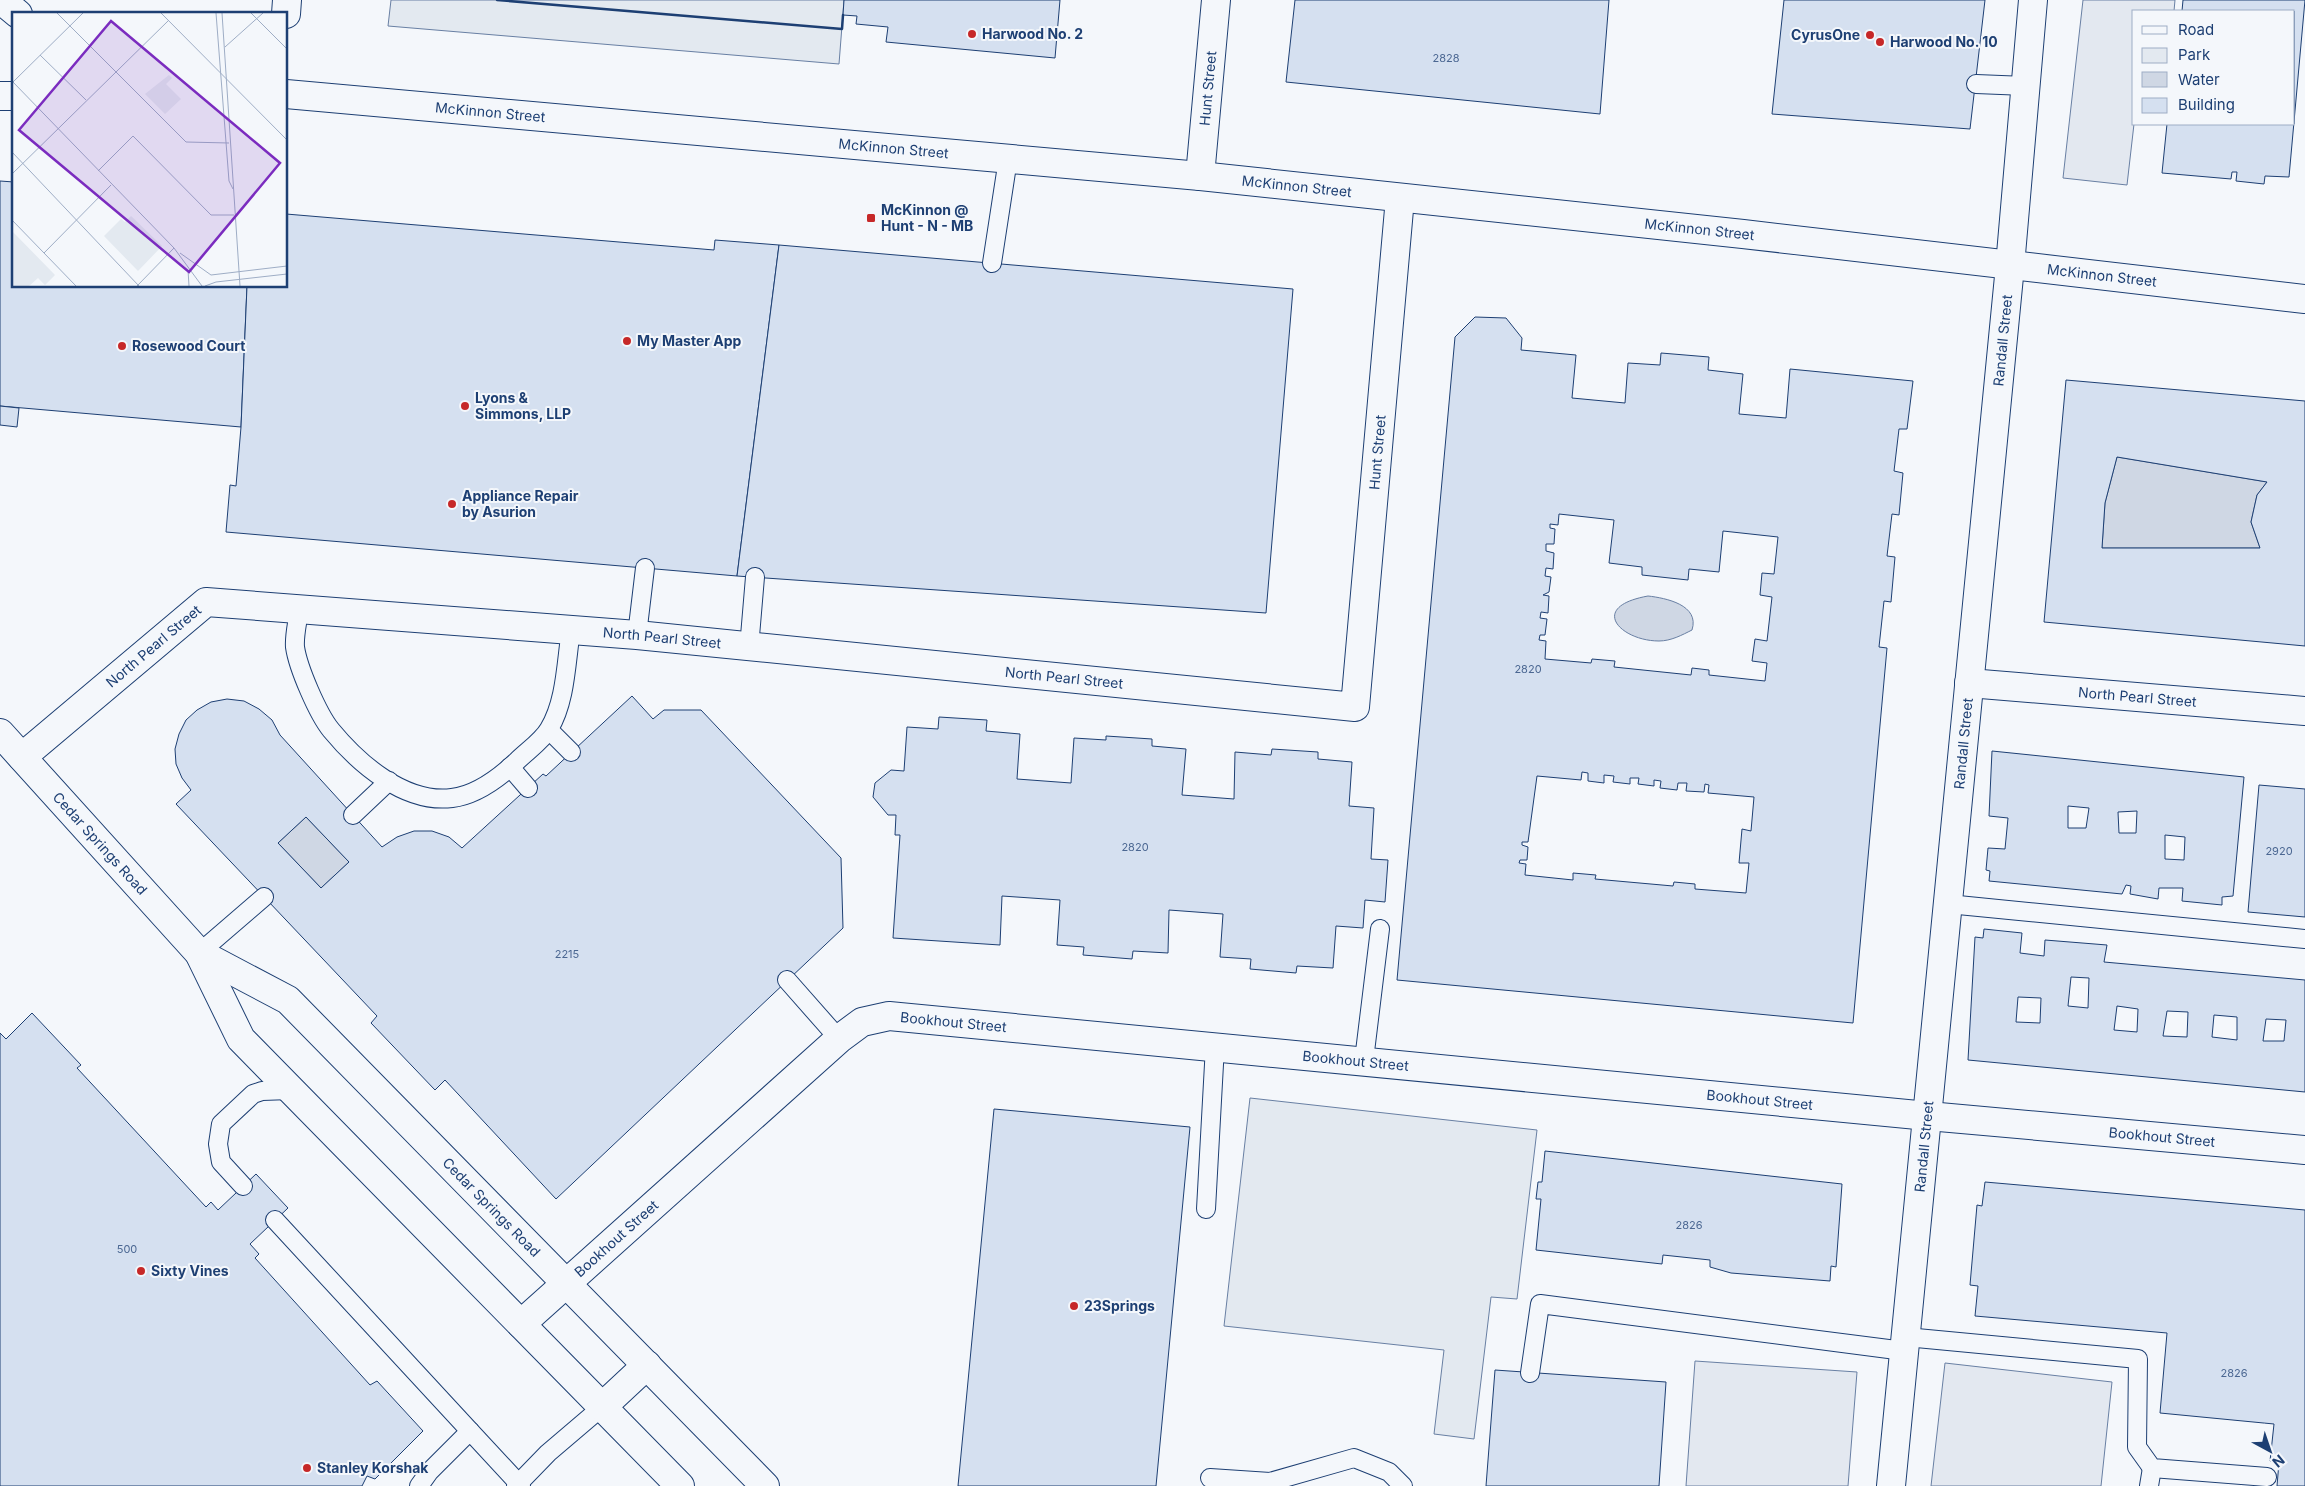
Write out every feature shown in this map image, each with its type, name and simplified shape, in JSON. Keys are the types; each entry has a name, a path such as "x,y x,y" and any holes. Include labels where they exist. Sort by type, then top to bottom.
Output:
{"street":[{"path":"1,0 16,12"},
{"name":"Hunt Street","path":"1200,176 1216,0"},
{"name":"Randall Street","path":"1891,1486 2010,266 2033,0"},
{"name":"McKinnon Street","path":"288,94 1200,176 1743,234 2305,299"},
{"name":"Hunt Street","path":"1355,707 1400,198"},
{"name":"North Pearl Street","path":"22,757 206,602 637,635 749,648 1355,707"},
{"name":"North Pearl Street","path":"1969,683 2305,711"},
{"name":"Cedar Springs Road","path":"0,733 200,953 241,1039 680,1486"},
{"name":"Cedar Springs Road","path":"200,953 288,1000 765,1486"},
{"name":"Bookhout Street","path":"521,1324 839,1039 862,1022 889,1016 1364,1060 1928,1116 2305,1150"},
{"path":"602,1407 647,1365"}],"lane":[{"path":"1976,84 2026,86"},
{"path":"992,263 1008,159"},
{"path":"637,635 646,568"},
{"path":"749,648 755,577"},
{"path":"299,609 295,646 312,694 330,729 364,763 389,781 419,797 452,798 484,788 510,767 549,730 560,704 571,630"},
{"path":"549,730 572,752"},
{"path":"510,767 528,788"},
{"path":"353,815 389,781"},
{"path":"200,953 264,897"},
{"path":"1948,904 2305,939"},
{"path":"1364,1060 1380,929"},
{"path":"787,980 839,1039"},
{"path":"1206,1209 1216,1046"},
{"path":"244,1186 221,1162 218,1144 221,1124 253,1094 262,1090 290,1090"},
{"path":"275,1220 519,1485 548,1453 602,1407"},
{"path":"1530,1373 1540,1304 1778,1335 2138,1359 2136,1447 2152,1468 2149,1486"},
{"path":"419,1486 429,1472 470,1431"},
{"path":"1210,1478 1270,1482 1354,1458 1389,1472 1403,1486"},
{"path":"2152,1468 2267,1477"}],"green space":[{"path":"391,0 844,0 839,64 388,26"},
{"path":"1250,1098 1537,1130 1517,1299 1491,1297 1474,1439 1434,1434 1444,1350 1224,1326"}],"shaded area":[{"path":"2083,0 2175,0 2174,10 2132,10 2132,125 2134,125 2127,185 2063,178"},
{"path":"1695,1361 1857,1372 1848,1486 1686,1486"},
{"path":"1945,1363 2112,1382 2101,1486 1931,1486"}],"water":[{"path":"2117,457 2267,482 2257,495 2251,522 2260,548 2102,548 2105,503"},
{"path":"1648,596 1680,604 1691,614 1693,621 1692,630 1672,639 1659,641 1645,640 1623,630 1616,623 1615,615 1619,608 1629,601"},
{"path":"306,817 349,862 321,888 278,843"}],"building":[{"name":"Harwood No. 2","path":"844,0 1060,0 1055,58 886,42 888,27 856,24 857,16 843,15"},
{"path":"1295,0 1609,0 1600,114 1286,82"},
{"name":"Harwood No. 10","path":"1784,0 1985,0 1970,129 1772,114"},
{"path":"2183,0 2305,0 2295,111 2295,10 2182,10"},
{"path":"2167,125 2294,125 2289,177 2265,176 2264,184 2236,181 2237,172 2232,172 2231,179 2162,173"},
{"name":"Rosewood Court","path":"0,181 12,182 12,288 247,288 241,427 0,406"},
{"path":"288,214 714,250 715,240 779,245 737,576 226,532 230,485 236,486 241,427 247,288 288,288"},
{"path":"779,245 1293,289 1266,613 737,576"},
{"path":"1475,317 1506,318 1522,338 1521,350 1576,355 1572,398 1625,403 1628,363 1660,365 1661,353 1709,357 1708,370 1743,374 1739,414 1786,418 1790,369 1913,381 1907,429 1899,429 1894,471 1903,473 1899,515 1892,514 1887,556 1895,557 1891,602 1884,601 1879,647 1887,648 1853,1023 1397,980 1455,337","holes":["1559,514 1614,520 1609,563 1642,567 1642,575 1688,580 1689,569 1719,572 1723,531 1778,537 1774,574 1762,573 1760,595 1772,597 1767,641 1755,639 1752,661 1767,663 1765,681 1709,675 1709,670 1692,668 1691,675 1614,667 1615,661 1592,659 1591,663 1545,659 1546,641 1539,640 1540,635 1545,635 1547,619 1540,618 1541,612 1548,613 1549,596 1543,595 1549,592 1551,577 1545,576 1546,568 1553,569 1554,553 1546,551 1546,544 1554,544 1555,529 1550,528 1550,524 1558,525","1582,772 1588,773 1588,781 1604,783 1604,775 1614,776 1613,782 1630,784 1630,778 1639,778 1638,784 1654,786 1654,780 1661,781 1660,788 1677,790 1678,783 1687,783 1686,791 1704,792 1705,784 1709,785 1708,793 1754,797 1751,831 1742,829 1739,863 1749,863 1746,893 1695,889 1695,884 1674,882 1673,886 1595,879 1596,875 1573,873 1573,880 1525,875 1526,864 1519,863 1520,860 1527,860 1528,847 1522,845 1522,842 1528,842 1537,776 1581,780"]},
{"path":"2066,380 2305,401 2305,646 2044,622","holes":["2117,457 2267,482 2257,495 2251,522 2260,548 2102,548 2105,503"]},
{"path":"0,406 19,408 17,427 0,425"},
{"path":"632,696 653,719 664,710 701,710 841,858 843,928 556,1199 445,1080 435,1090 371,1023 377,1016 176,804 191,790 182,778 176,764 175,749 179,734 186,720 197,710 211,702 227,699 244,701 259,709 272,720 280,735 382,847 397,837 414,831 432,831 449,837 462,848 543,774 546,776","holes":["306,817 349,862 321,888 278,843"]},
{"path":"939,717 987,720 986,731 1020,734 1017,779 1071,783 1074,738 1106,740 1106,736 1152,739 1152,746 1186,749 1182,795 1234,799 1235,752 1271,755 1272,749 1318,752 1318,759 1352,762 1349,806 1374,808 1371,859 1388,860 1385,902 1365,900 1363,928 1336,926 1333,968 1297,966 1296,973 1250,969 1251,959 1220,957 1223,914 1169,910 1168,953 1133,951 1132,959 1083,955 1084,947 1057,945 1060,900 1002,896 1000,945 893,938 900,835 895,835 896,815 888,815 873,797 875,783 891,770 904,771 907,727 938,729"},
{"path":"1992,751 2244,777 2233,896 2222,897 2222,905 2182,901 2183,888 2159,888 2158,899 2130,894 2131,886 2126,885 2122,894 1989,881 1990,871 1986,870 1988,848 2005,849 2008,818 1989,816","holes":["2068,806 2089,808 2086,828 2068,828","2137,811 2136,833 2119,833 2118,812","2165,835 2185,837 2184,860 2165,859"]},
{"path":"2259,785 2305,789 2305,917 2248,912"},
{"path":"1984,929 2022,933 2020,953 2044,956 2045,940 2107,945 2104,962 2305,980 2305,1092 1968,1060 1975,937 1983,938","holes":["2071,977 2089,978 2088,1008 2068,1006","2018,997 2041,998 2040,1023 2016,1022","2117,1006 2138,1009 2137,1032 2114,1030","2167,1011 2188,1012 2187,1037 2163,1036","2214,1015 2237,1017 2237,1040 2212,1037","2266,1019 2286,1020 2284,1041 2263,1041"]},
{"path":"32,1013 81,1065 77,1068 206,1207 211,1202 218,1210 256,1174 288,1208 250,1244 259,1254 255,1258 370,1385 377,1381 423,1431 375,1479 367,1476 362,1486 0,1486 0,1033 6,1039"},
{"name":"23Springs","path":"994,1109 1190,1127 1156,1486 958,1486"},
{"path":"1545,1151 1842,1184 1836,1267 1831,1266 1830,1281 1731,1273 1710,1267 1710,1260 1663,1255 1662,1264 1536,1250 1541,1199 1536,1199 1538,1182 1542,1182"},
{"path":"1985,1182 2305,1210 2305,1486 2277,1486 2279,1462 2270,1461 2274,1424 2160,1413 2167,1333 1975,1316 1978,1286 1970,1285 1977,1205 1982,1206"},
{"path":"1495,1370 1666,1382 1659,1486 1486,1486"}],"wall":[{"path":"497,0 842,29 843,15"}],"place":[{"name":"Harwood No. 2","path":"972,34"},
{"name":"CyrusOne","path":"1870,35"},
{"name":"Harwood No. 10","path":"1880,42"},
{"name":"McKinnon @ Hunt - N - MB","path":"871,218"},
{"name":"My Master App","path":"627,341"},
{"name":"Rosewood Court","path":"122,346"},
{"name":"Lyons & Simmons, LLP","path":"465,406"},
{"name":"Appliance Repair by Asurion","path":"452,504"},
{"name":"Sixty Vines","path":"141,1271"},
{"name":"23Springs","path":"1074,1306"},
{"name":"Stanley Korshak","path":"307,1468"}]}
